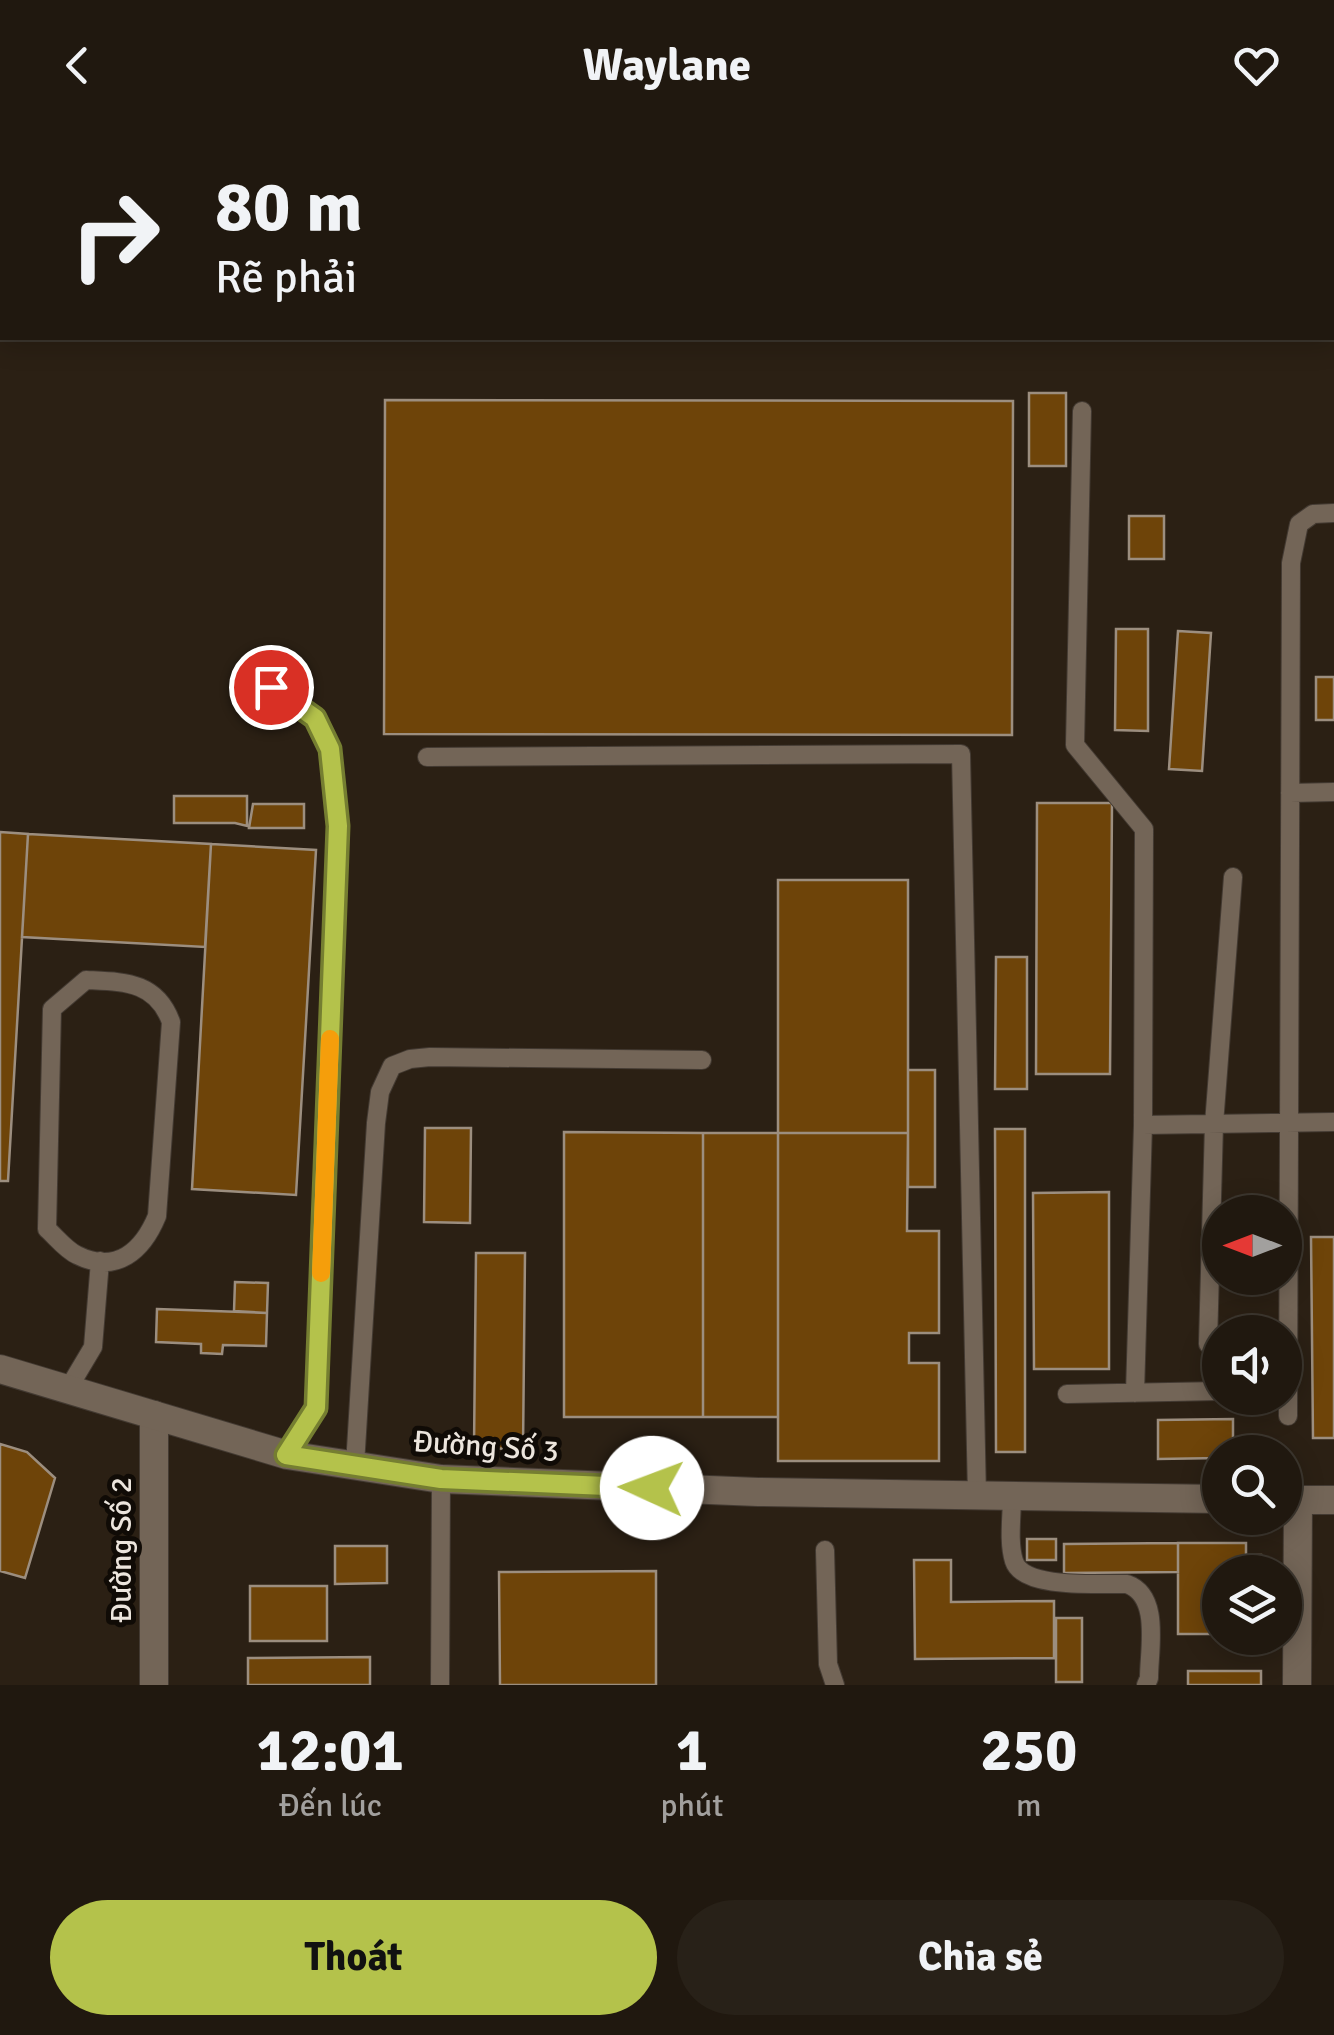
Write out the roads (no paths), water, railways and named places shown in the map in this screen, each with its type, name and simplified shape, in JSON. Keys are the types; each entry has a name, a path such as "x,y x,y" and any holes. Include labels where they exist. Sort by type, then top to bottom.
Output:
{"street":[{"name":"Đường Số 3","path":"0,1369 286,1455 441,1479 739,1492 1202,1499"},
{"name":"Đường Số 2","path":"154,1415 154,1685"},
{"path":"1302,1500 1334,1500"},
{"path":"1292,1535 1296,1685"}],"lane":[{"path":"1082,411 1074,745 1144,829 1143,1126 1135,1393"},
{"path":"1288,1416 1291,563 1299,524 1313,514 1334,513"},
{"path":"271,687 315,718 330,749 338,826 316,1408 286,1455"},
{"path":"427,757 962,754 977,1496"},
{"path":"1290,793 1334,792"},
{"path":"1209,1315 1214,1124 1233,877"},
{"path":"86,980 144,988 164,1003 171,1022 157,1216 147,1239 132,1255 100,1261 76,1255 47,1229 52,1009 86,980"},
{"path":"354,1465 376,1124 380,1092 392,1066 410,1058 430,1056 702,1060"},
{"path":"1143,1126 1334,1122"},
{"path":"68,1389 93,1347 100,1261"},
{"path":"1067,1394 1202,1391"},
{"path":"440,1685 441,1479"},
{"path":"1012,1496 1014,1561 1026,1575 1049,1582 1128,1584 1140,1588 1149,1608 1146,1685"},
{"path":"825,1550 828,1664 835,1685"}]}
